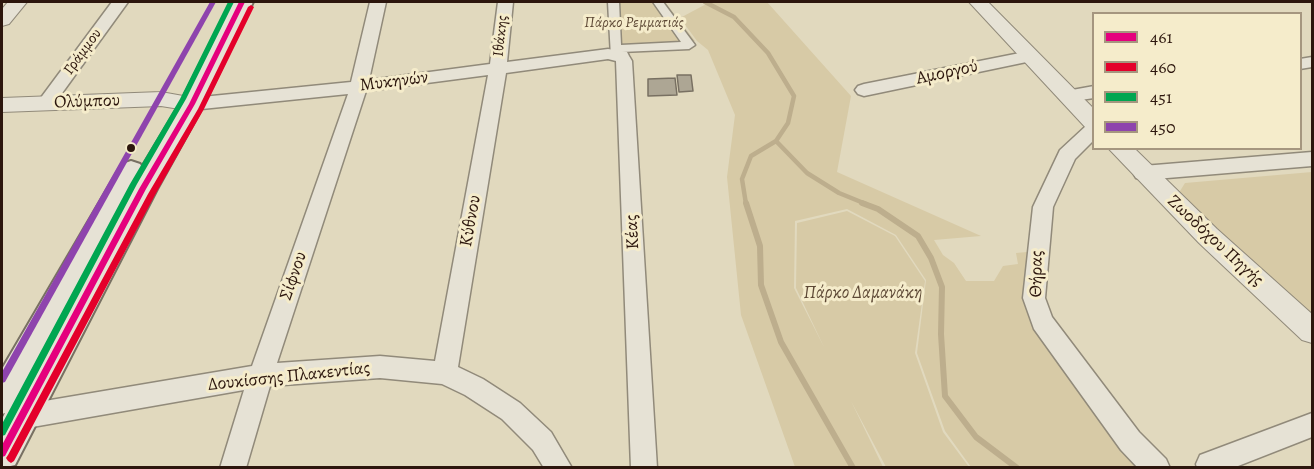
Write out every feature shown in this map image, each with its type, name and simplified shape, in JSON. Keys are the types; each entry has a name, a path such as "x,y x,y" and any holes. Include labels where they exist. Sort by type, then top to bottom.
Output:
{"main road":[{"path":"2,453 11,408 143,189 225,2"},
{"path":"182,102 242,2"}],"street":[{"path":"2,20 18,2"},
{"name":"Γράμμου","path":"46,103 120,2"},
{"name":"Σίφνου","path":"233,468 260,376 358,87 378,2"},
{"name":"Ιθάκης","path":"498,70 505,2"},
{"name":"Κέας","path":"613,2 615,52 624,61 644,468"},
{"path":"615,52 689,45 658,2"},
{"path":"978,2 1092,121"},
{"name":"Μυκηνών","path":"182,102 358,87 498,70 615,52"},
{"name":"Αμοργού","path":"864,90 1030,56"},
{"name":"Κύθνου","path":"445,373 498,70"},
{"path":"1067,96 1092,92"},
{"name":"Ολύμπου","path":"2,105 182,102"},
{"name":"Θήρας","path":"1092,131 1067,155 1043,207 1034,298 1042,322 1067,357 1130,441 1157,468"},
{"name":"Ζωοδόχου Πηγής","path":"1121,150 1312,331"},
{"path":"1143,173 1312,159"},
{"name":"Δουκίσσης Πλακεντίας","path":"11,408 260,376 380,367 445,373 474,387 511,411 542,441 559,468"},
{"path":"1209,464 1312,425"}],"green space":[{"name":"Πάρκο Ρεμματιάς","path":"609,2 665,2 695,41 613,46"},
{"name":"Πάρκο Δαμανάκη","path":"710,2 767,2 851,96 837,172 981,236 934,240 943,255 954,263 966,281 994,281 1003,266 1018,264 1016,253 1027,252 1028,297 1138,467 971,467 945,431 917,353 926,280 896,235 847,209 795,221 794,288 824,347 796,288 797,223 847,211 895,236 925,281 915,353 943,432 969,467 886,467 851,401 883,467 795,467 741,315 727,177 735,115 708,50 697,41 680,18"},
{"path":"1312,172 1312,319 1178,201 1185,183"}],"building":[{"path":"677,75 691,75 693,91 679,92"},
{"path":"675,78 677,95 648,96 648,79"}],"waterway":[{"path":"705,2 734,17 768,53 794,96 788,123 776,141"},
{"path":"746,204 742,179 751,156 776,141"},
{"path":"776,141 807,173 839,193 866,204"},
{"path":"746,203 760,246 761,285 781,342 853,468"},
{"path":"862,203 878,209 918,236 931,258 942,287 941,334 945,396 976,437 1017,468"}],"transit line":[{"name":"450","path":"2,379 213,2"},
{"name":"451","path":"2,432 134,184 183,99 231,2"},
{"name":"461","path":"2,453 143,189 192,104 242,2"},
{"name":"460","path":"11,458 152,194 201,109 251,7"}]}
